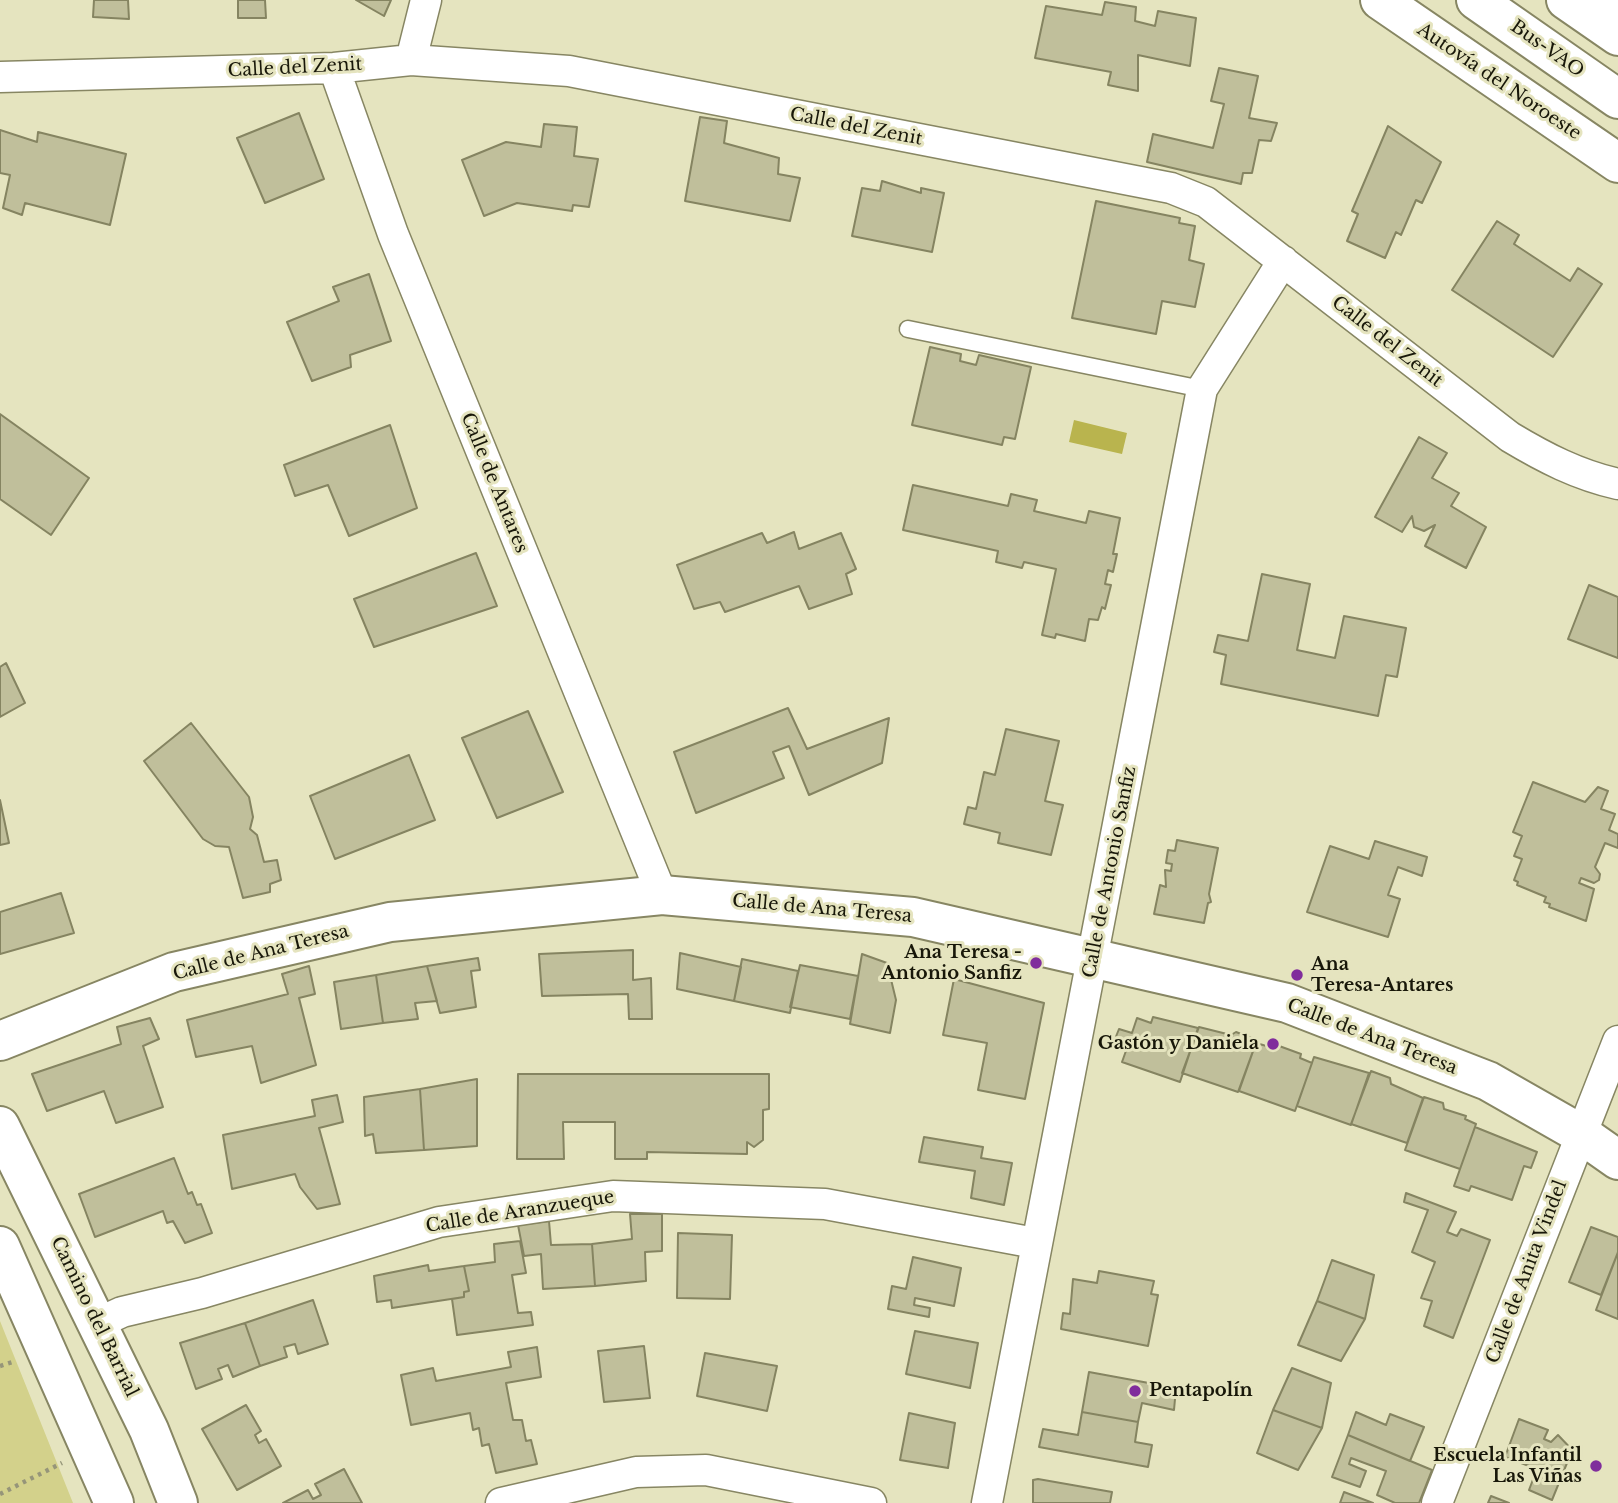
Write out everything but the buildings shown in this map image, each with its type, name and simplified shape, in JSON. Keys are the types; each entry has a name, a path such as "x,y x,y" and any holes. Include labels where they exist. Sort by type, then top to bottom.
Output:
{"main road":[{"name":"Autovía del Noroeste","path":"1380,0 1618,163"},
{"name":"Bus-VAO","path":"1476,0 1618,99"},
{"path":"1566,0 1618,36"},
{"name":"Calle de Ana Teresa","path":"0,1041 174,972 390,922 662,895 913,917 1287,1003 1488,1081 1581,1134 1618,1160"},
{"name":"Camino del Barrial","path":"0,1126 149,1430"},
{"path":"0,1246 114,1503"},
{"path":"149,1430 178,1503"}],"street":[{"path":"411,60 426,0"},
{"name":"Calle del Zenit","path":"0,77 334,68 411,60 569,71 1171,188 1206,202 1510,437 1548,460 1587,477 1618,484"},
{"name":"Calle de Antares","path":"334,68 393,234 662,895"},
{"name":"Calle de Antonio Sanfiz","path":"987,1503 1035,1243 1095,957 1202,389 1283,261"},
{"name":"Calle de Anita Vindel","path":"1437,1503 1618,1041"},
{"name":"Calle de Aranzueque","path":"98,1323 122,1312 202,1293 439,1222 613,1196 825,1203 1035,1243"},
{"name":"Camino del Barrial","path":"149,1430 197,1503"},
{"path":"501,1503 636,1472 706,1471 870,1503"}],"lane":[{"path":"908,329 1202,389"}],"path":[{"path":"0,1494 91,1448"}],"shaded area":[{"path":"1074,420 1127,433 1122,454 1069,442"},
{"path":"0,1321 73,1503 0,1503"}],"place":[{"name":"Ana Teresa - Antonio Sanfiz","path":"1036,963"},
{"name":"Ana Teresa-Antares","path":"1297,975"},
{"name":"Gastón y Daniela","path":"1273,1044"},
{"name":"Pentapolín","path":"1135,1391"},
{"name":"Escuela Infantil Las Viñas","path":"1596,1466"}]}
